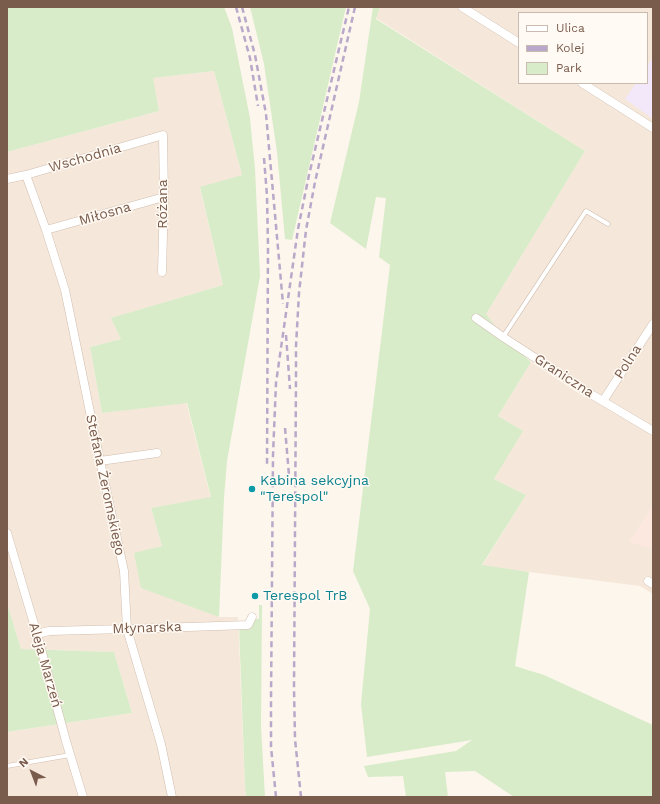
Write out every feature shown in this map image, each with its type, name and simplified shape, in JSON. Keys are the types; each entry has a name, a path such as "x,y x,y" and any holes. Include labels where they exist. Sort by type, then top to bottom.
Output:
{"street":[{"path":"462,7 518,42"},
{"path":"584,84 653,128"},
{"name":"Wschodnia","path":"7,179 26,175 163,135"},
{"name":"Różana","path":"162,272 164,197 163,135"},
{"name":"Stefana Żeromskiego","path":"26,175 46,230 65,290 124,571 127,629 161,744 172,797"},
{"name":"Miłosna","path":"46,230 164,197"},
{"name":"Graniczna","path":"476,318 603,401 653,431"},
{"name":"Polna","path":"603,401 653,324"},
{"path":"100,461 157,453"},
{"name":"Aleja Marzeń","path":"7,533 83,797"},
{"name":"Młynarska","path":"37,634 49,631 248,625 252,617"}],"lane":[{"path":"503,337 586,212 608,224"},
{"path":"7,766 70,755"}],"shaded area":[{"path":"380,7 653,7 653,594 640,586 482,566 526,495 494,479 522,431 498,416 531,362 586,398 589,393 503,337 485,315 585,151 376,18"},
{"path":"653,57 653,119 625,99 635,84 648,84 648,64"},
{"path":"214,71 242,175 200,188 223,285 112,318 121,339 90,347 102,413 186,402 211,498 151,508 162,546 134,554 219,617 238,617 246,797 7,797 7,732 132,713 114,652 21,649 7,603 7,152 159,111 152,78"},
{"path":"653,505 653,549 629,542"}],"green space":[{"path":"7,7 224,7 232,28 250,118 255,169 260,276 227,461 219,617 141,588 134,553 162,546 151,508 211,497 187,403 102,413 90,347 121,339 111,318 223,285 200,187 242,175 214,71 153,78 159,111 7,152"},
{"path":"250,7 346,7 292,240 285,239 277,152 264,64"},
{"path":"373,7 380,7 376,19 585,151 486,314 503,337 531,362 498,416 523,431 494,479 526,495 482,565 529,572 515,666 544,675 653,725 653,797 514,797 475,771 445,772 448,797 406,797 403,776 368,777 364,766 456,751 472,740 367,757 361,704 370,609 353,571 390,265 379,257 386,198 376,197 366,249 330,223 359,102"},
{"path":"7,603 21,649 114,652 132,713 7,732"},
{"path":"259,605 262,605 261,727 265,797 246,797 239,627 253,626 253,619 259,619"}],"railway":[{"path":"236,7 250,58 258,106"},
{"path":"242,7 255,55 266,114 283,304"},
{"path":"276,797 271,747 273,455 276,383 298,229 309,175 349,7"},
{"path":"301,797 295,739 294,688 296,346 299,293 306,230 315,182 355,7"},
{"path":"264,158 267,196 268,245 267,466"},
{"path":"286,335 290,389"},
{"path":"285,428 290,487"}],"place":[{"name":"Kabina sekcyjna \"Terespol\"","path":"252,489"},
{"name":"Terespol TrB","path":"255,596"}]}
